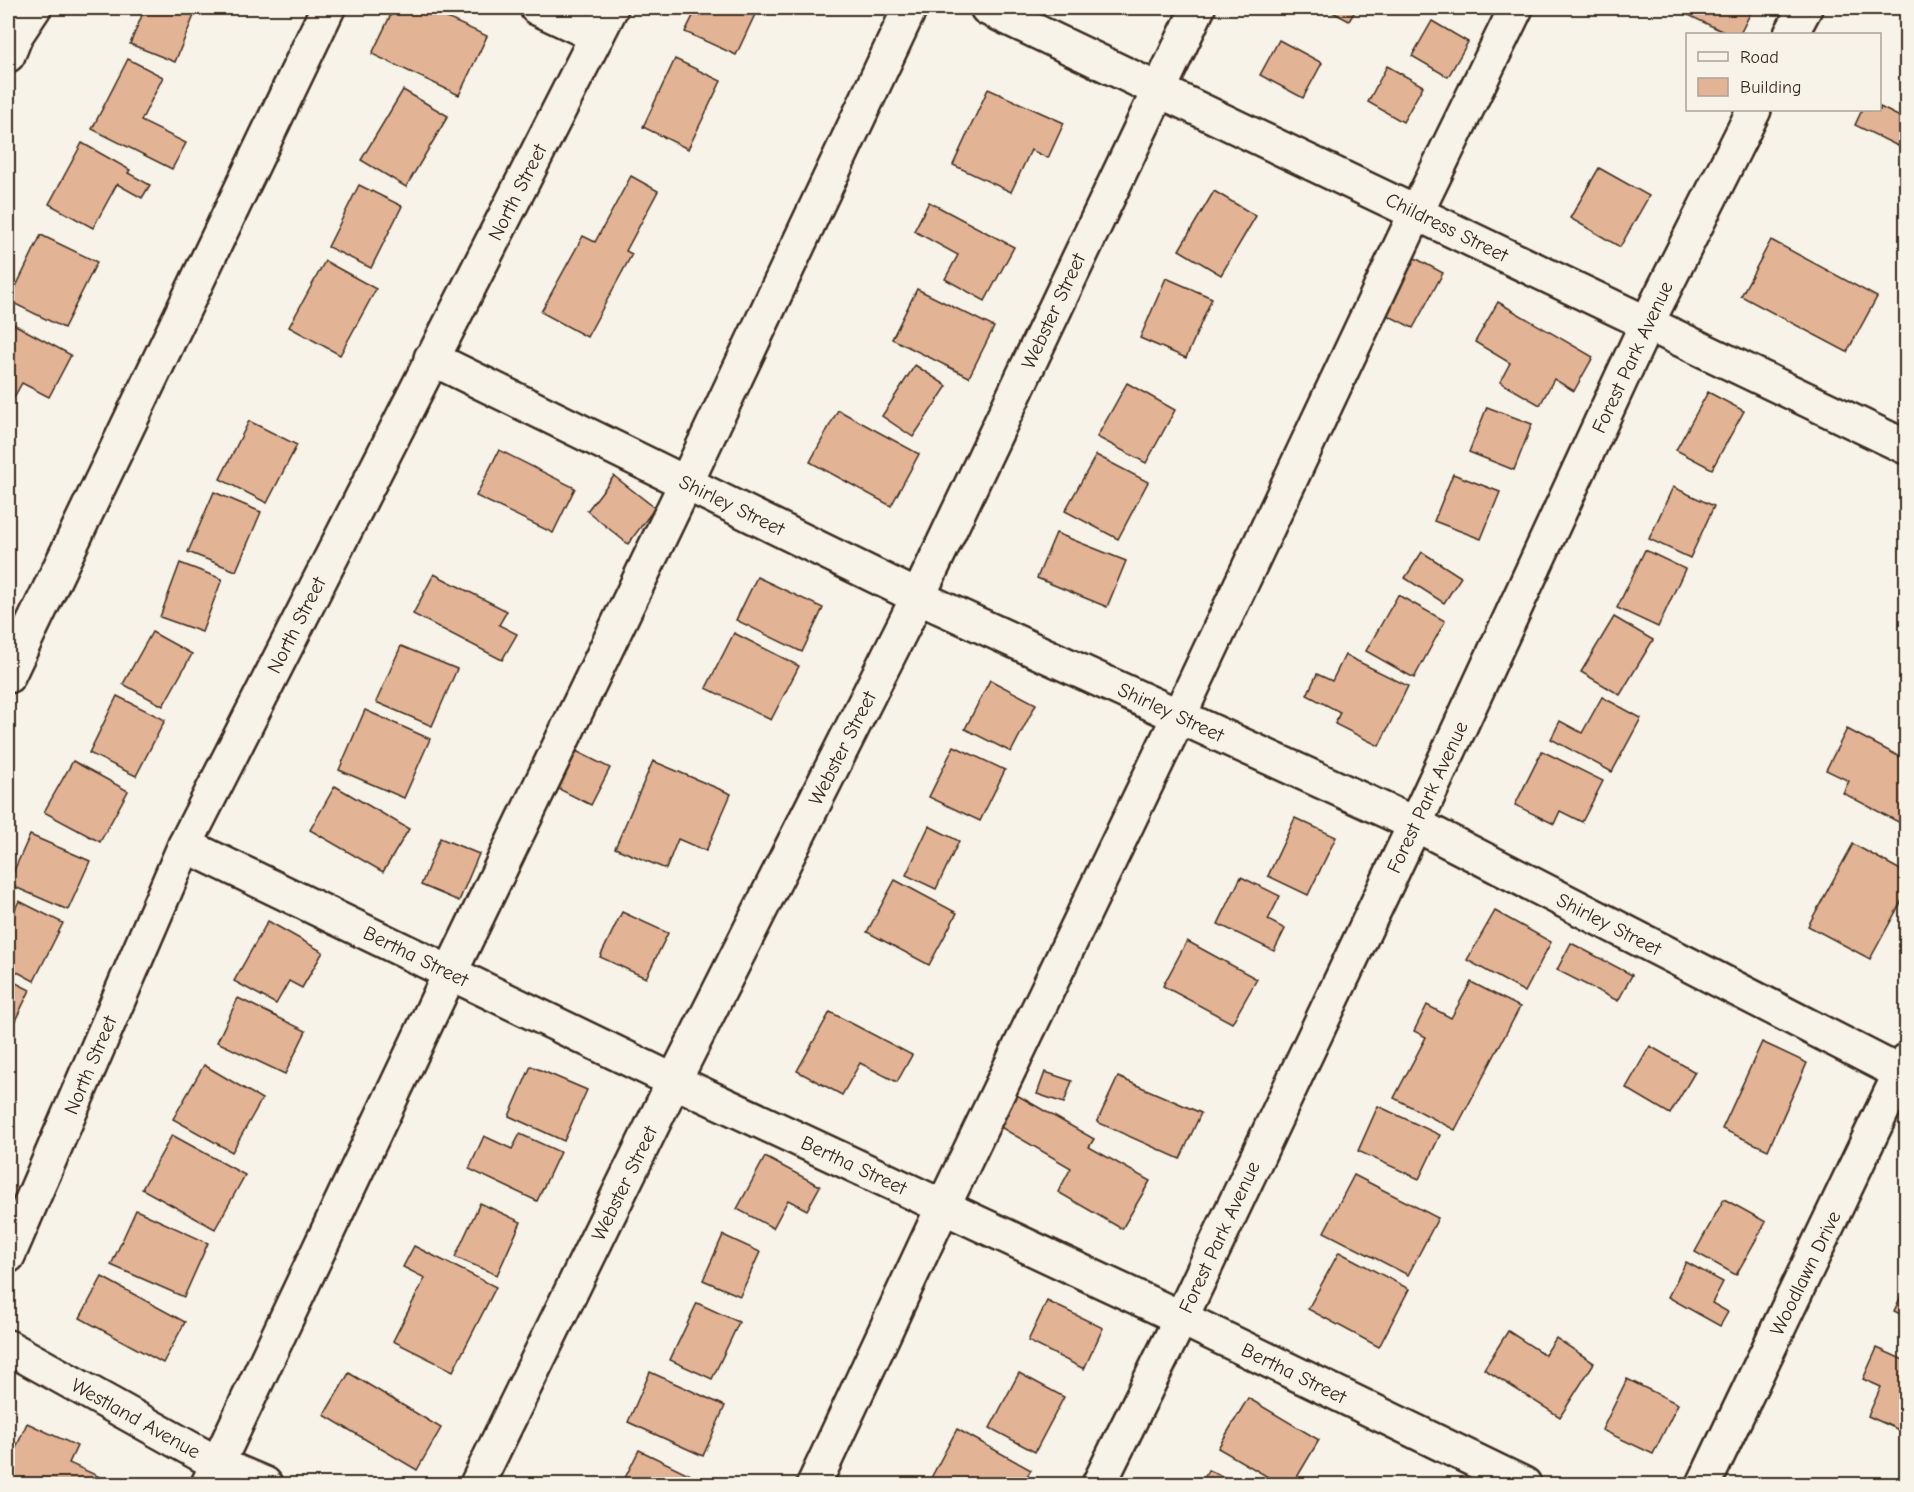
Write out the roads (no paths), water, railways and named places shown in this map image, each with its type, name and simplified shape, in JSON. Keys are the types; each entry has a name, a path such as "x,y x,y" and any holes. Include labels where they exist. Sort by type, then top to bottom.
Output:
{"street":[{"path":"10,42 34,8"},
{"path":"8,676 328,8"},
{"path":"537,8 604,22"},
{"path":"213,1474 910,8"},
{"name":"Childress Street","path":"987,8 1906,447"},
{"name":"Webster Street","path":"477,1485 674,1081 918,597 1198,8"},
{"path":"814,1485 943,1207 1179,716 1416,213 1516,8"},
{"path":"1792,33 1805,8"},
{"name":"North Street","path":"8,1256 185,845 604,22"},
{"name":"Forest Park Avenue","path":"1099,1485 1181,1318 1415,824 1647,323 1753,111"},
{"name":"Shirley Street","path":"431,358 918,597 1415,824 1904,1070"},
{"name":"Bertha Street","path":"185,845 674,1081 1181,1318 1524,1485"},
{"name":"Woodlawn Drive","path":"1704,1485 1904,1070"},
{"name":"Westland Avenue","path":"8,1347 213,1474 266,1485"}]}
